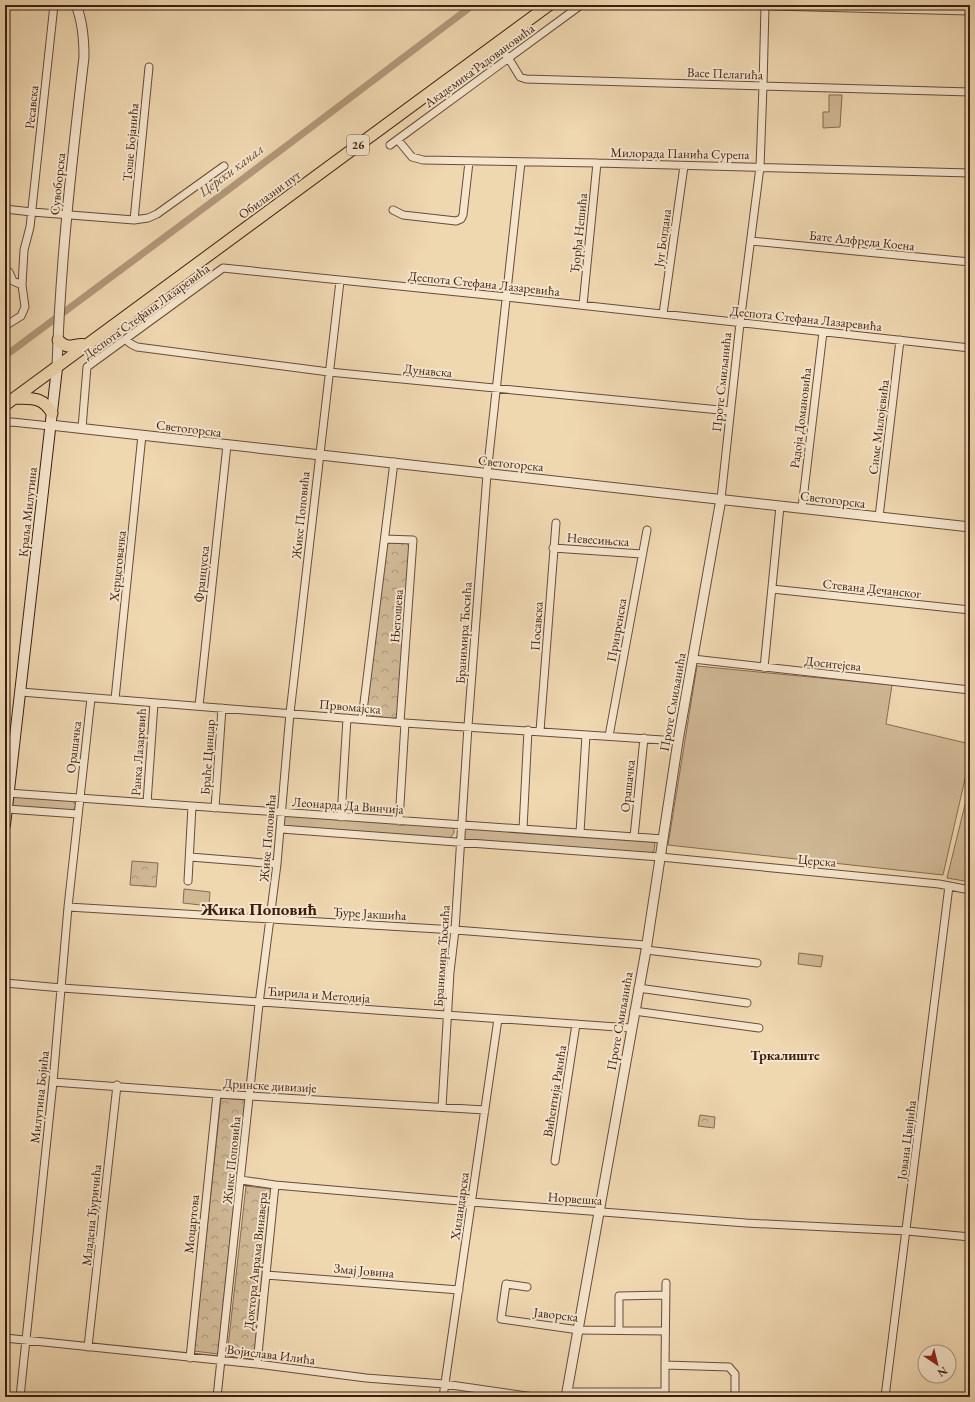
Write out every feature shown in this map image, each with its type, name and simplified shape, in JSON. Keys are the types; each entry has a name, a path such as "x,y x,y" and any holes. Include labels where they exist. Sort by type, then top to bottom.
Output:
{"main road":[{"name":"Обилазни пут","path":"5,405 549,5"},
{"path":"58,337 63,345 88,345"},
{"name":"Краља Милутина","path":"5,825 57,368"},
{"path":"14,398 39,400 45,404 52,413"}],"street":[{"name":"Ресавска","path":"5,326 20,316 23,312 25,301 22,285 24,250 32,212 54,5"},
{"name":"Сувоборска","path":"57,368 61,285 67,215 84,57 83,30 76,5"},
{"name":"Академика Радовановића","path":"390,145 581,5"},
{"path":"734,5 970,11"},
{"name":"Проте Смиљанића","path":"566,1394 579,1330 646,948 678,741 721,499 740,323 760,167 765,6"},
{"name":"Васе Пелагића","path":"496,44 509,59 520,77 526,79 970,92"},
{"name":"Тоше Бојанића","path":"134,220 149,67"},
{"name":"Милорада Панића Сурепа","path":"398,140 412,157 422,160 970,173"},
{"path":"393,210 403,215 456,221 461,219 463,215 469,162"},
{"name":"Бранимира Ћосића","path":"442,1107 450,972 455,930 468,726 487,474 521,162"},
{"name":"Ђорђа Нешића","path":"583,305 597,163"},
{"path":"5,209 134,220 148,218 157,214 224,166"},
{"name":"Југ Богдана","path":"663,314 684,166"},
{"name":"Бате Алфреда Коена","path":"751,241 970,262"},
{"name":"Деспота Стефана Лазаревића","path":"82,428 87,367 223,268 583,305 970,348"},
{"path":"5,269 9,272 13,281 22,285"},
{"name":"Жике Поповића","path":"217,1397 260,1002 281,829 290,713 340,281"},
{"name":"Радоја Домановића","path":"802,508 823,332"},
{"name":"Дунавска","path":"126,340 137,347 329,372 730,411"},
{"name":"Симе Милојевића","path":"879,517 900,340"},
{"path":"5,423 12,422 50,426"},
{"name":"Светогорска","path":"50,426 82,428 394,462 487,474 970,527"},
{"name":"Херцеговачка","path":"114,699 142,435"},
{"name":"Француска","path":"199,706 227,445"},
{"name":"Његошева","path":"362,719 394,462"},
{"path":"764,668 780,506"},
{"name":"Посавска","path":"540,731 556,523"},
{"name":"Призренска","path":"609,736 647,530"},
{"name":"Његошева","path":"385,538 413,540 403,722"},
{"name":"Невесињска","path":"553,548 642,554"},
{"name":"Стевана Дечанског","path":"772,589 970,610"},
{"name":"Доситејева","path":"693,659 970,690"},
{"name":"Првомајска","path":"20,692 347,718 678,741"},
{"name":"Орашачка","path":"80,799 91,698"},
{"name":"Ранка Лазаревић","path":"147,803 154,703"},
{"name":"Браће Цинцар","path":"215,808 222,708"},
{"path":"341,816 347,718"},
{"path":"399,820 403,722"},
{"path":"523,829 528,730"},
{"path":"580,833 586,735"},
{"name":"Орашачка","path":"634,837 644,738"},
{"name":"Леонарда Да Винчија","path":"8,793 663,839"},
{"name":"Милутина Бојића","path":"20,1397 53,1082 68,906 80,799"},
{"path":"6,806 78,814"},
{"path":"188,881 192,806"},
{"path":"281,829 660,857"},
{"path":"190,857 277,864"},
{"name":"Церска","path":"660,857 939,884 970,890"},
{"name":"Јована Цвијића","path":"885,1397 907,1231 949,886"},
{"name":"Ђуре Јакшића","path":"68,906 455,930 646,948 757,963"},
{"name":"Ћирила и Методија","path":"5,983 631,1028"},
{"path":"638,988 747,1003"},
{"path":"634,1010 759,1028"},
{"name":"Хиландарска","path":"443,1397 498,1019"},
{"name":"Вићентија Ракића","path":"555,1161 576,1024"},
{"name":"Дринске дивизије","path":"53,1082 117,1085 217,1094 485,1110"},
{"name":"Младена Ђуричића","path":"88,1347 117,1085"},
{"name":"Моцартова","path":"190,1358 217,1094"},
{"name":"Норвешка","path":"241,1180 275,1185 471,1202 746,1223 907,1231 970,1237"},
{"name":"Доктора Аврама Винавера","path":"257,1364 275,1185"},
{"name":"Змај Јовина","path":"266,1274 459,1290"},
{"path":"566,1394 665,1394 666,1283"},
{"name":"Јаворска","path":"527,1287 506,1284 501,1319 579,1330 665,1331"},
{"path":"619,1330 619,1296 666,1295"},
{"name":"Војислава Илића","path":"5,1338 257,1364 366,1378 444,1384 534,1397"},
{"path":"665,1364 729,1367 735,1374 735,1397"}],"green space":[{"path":"829,95 842,95 840,127 823,128 823,112 829,112"},
{"path":"409,543 410,545 398,716 392,719 366,714 387,544"},
{"path":"697,666 892,685 886,724 970,744 970,757 943,875 668,845"},
{"path":"970,784 970,882 947,878"},
{"path":"14,796 72,800 76,805 74,810 15,807 11,804"},
{"path":"288,816 452,827 454,833 450,838 286,827 283,820"},
{"path":"467,828 653,842 655,844 654,851 650,853 465,840 464,830"},
{"path":"132,861 158,863 156,887 130,885"},
{"path":"184,889 210,892 209,906 183,903"},
{"path":"799,953 823,956 821,967 798,964"},
{"path":"221,1098 245,1100 218,1354 194,1351"},
{"path":"700,1115 715,1117 714,1128 698,1126"},
{"path":"246,1186 272,1189 254,1359 227,1356"}],"waterway":[{"name":"Церски канал","path":"5,356 473,5"}],"district":[{"name":"Жика Поповић","path":"259,909"},
{"name":"Тркалиште","path":"785,1055"}]}
